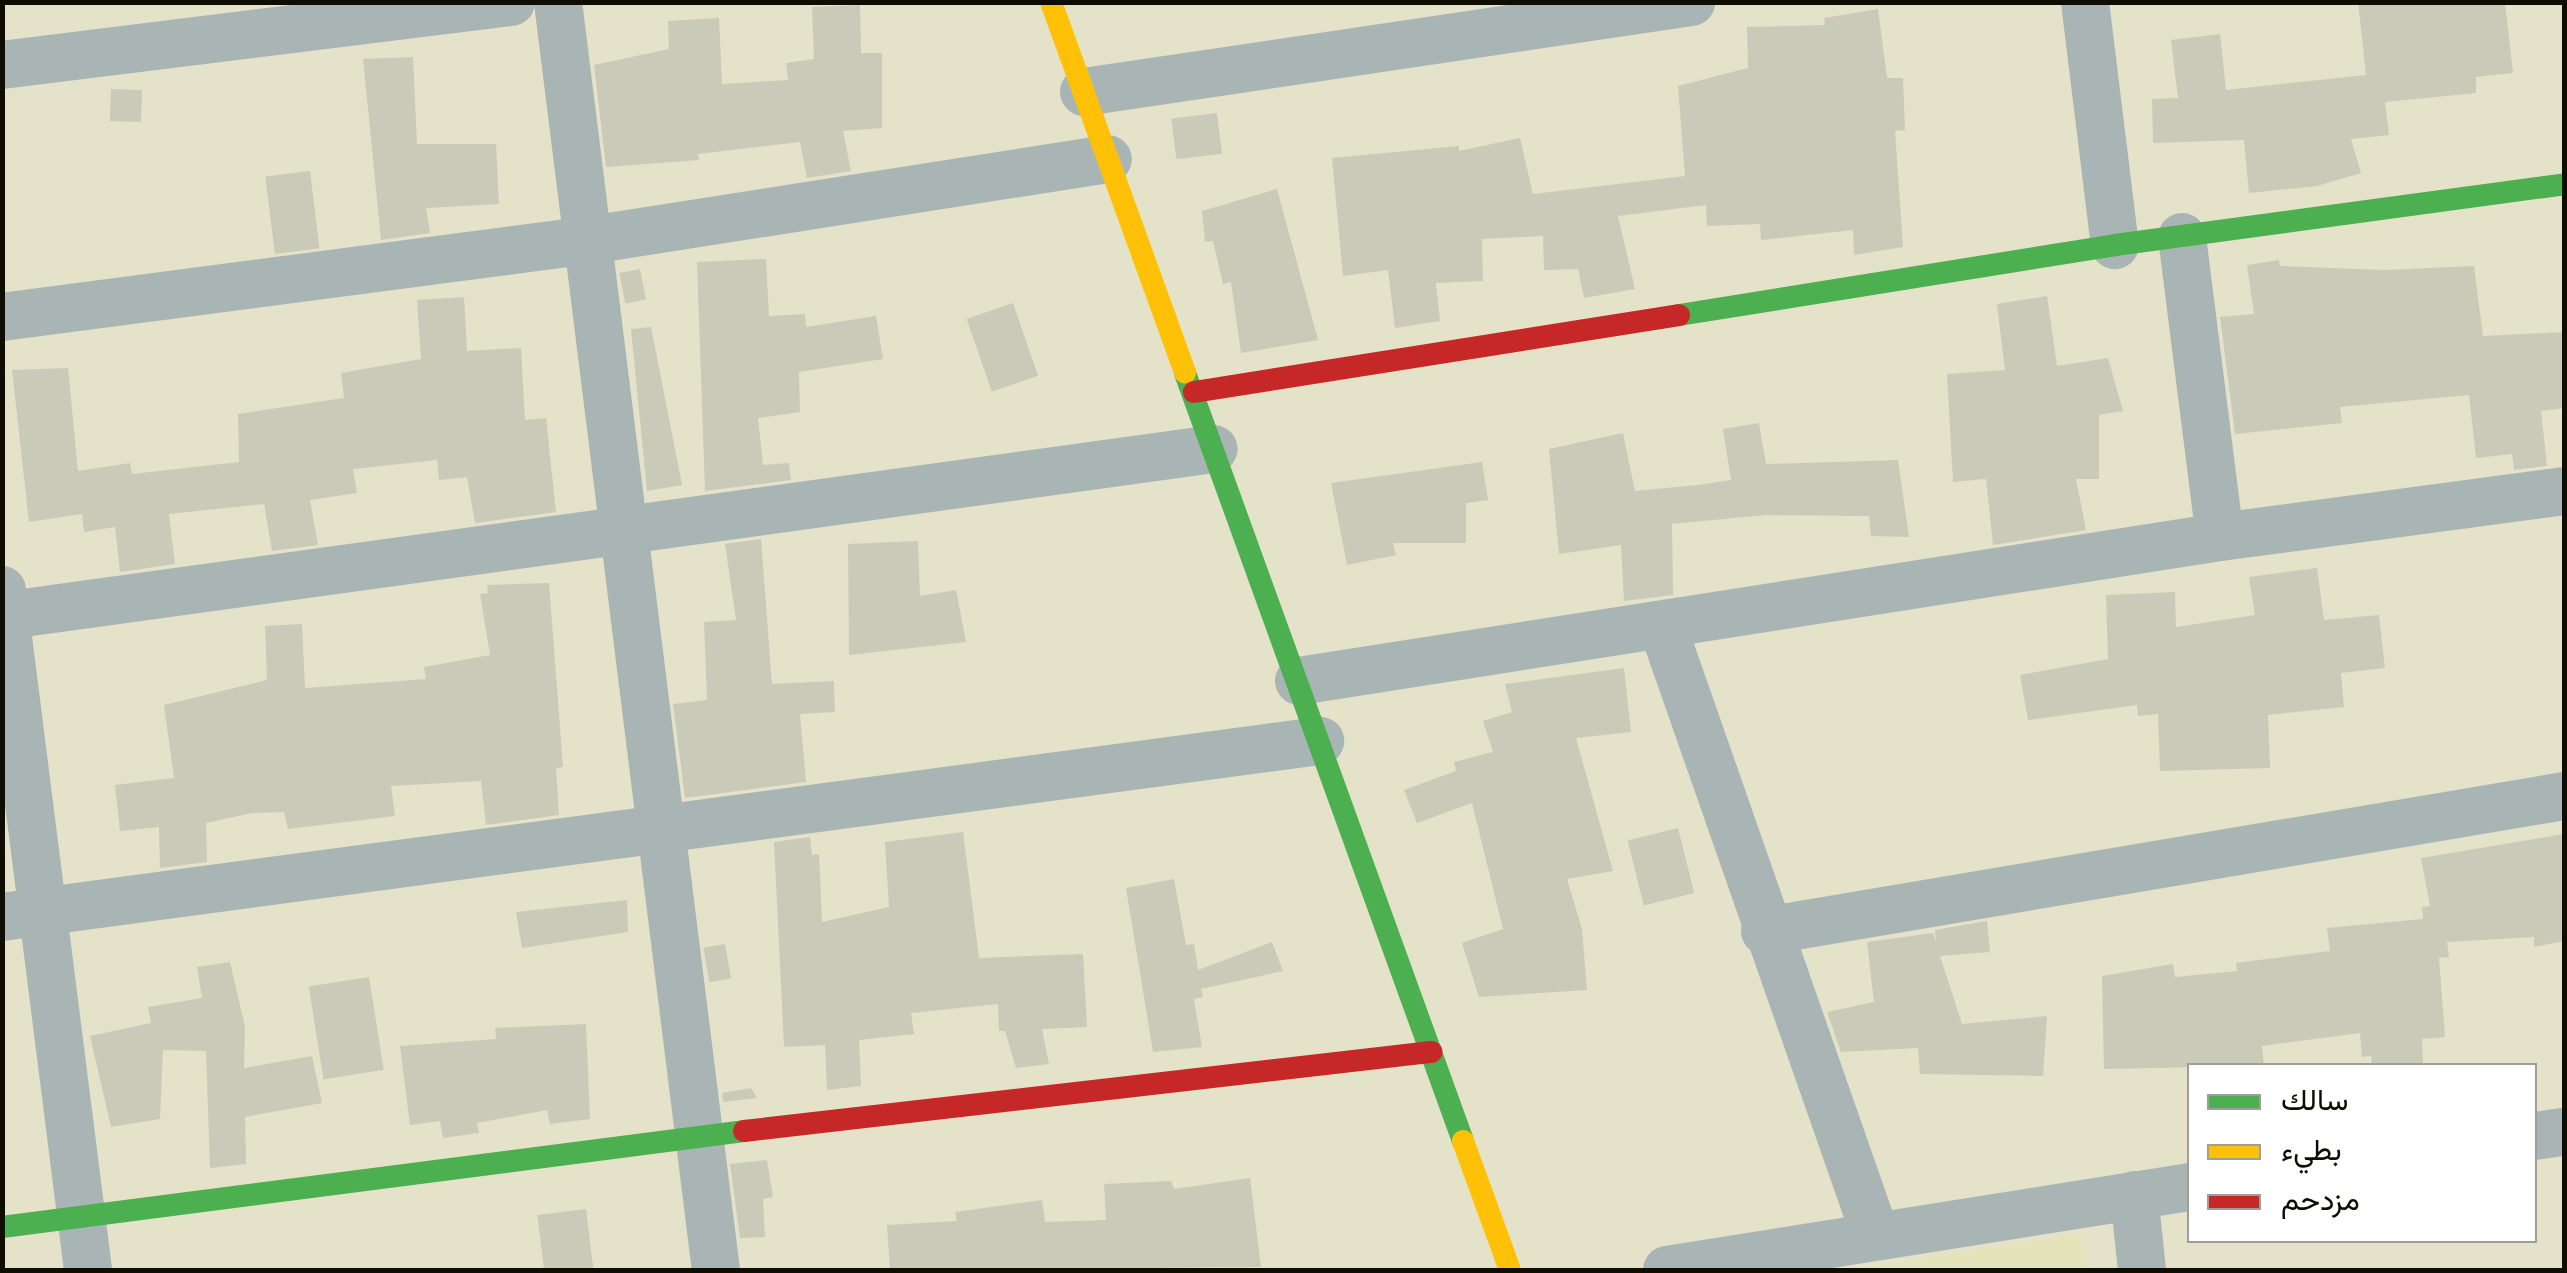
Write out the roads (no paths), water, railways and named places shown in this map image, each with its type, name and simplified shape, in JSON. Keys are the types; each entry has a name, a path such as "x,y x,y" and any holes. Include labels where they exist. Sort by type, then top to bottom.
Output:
{"street":[{"path":"2,66 511,2"},
{"path":"558,2 590,240 658,829 716,1270"},
{"path":"1051,2 1510,1270"},
{"path":"1084,92 1482,16 1691,2"},
{"path":"2085,2 2115,245"},
{"path":"2,317 590,240 1108,159"},
{"path":"1194,392 2115,245 2564,184"},
{"path":"2182,236 2220,537"},
{"path":"88,1270 22,914 4,607 625,533 1214,450"},
{"path":"1299,681 2220,537 2564,491"},
{"path":"1662,625 1765,931 1875,1234"},
{"path":"22,914 1320,741"},
{"path":"1765,931 2564,796"},
{"path":"2,1226 699,1136 1431,1052"},
{"path":"1667,1270 2187,1187"},
{"path":"2134,1195 2142,1270"}]}
